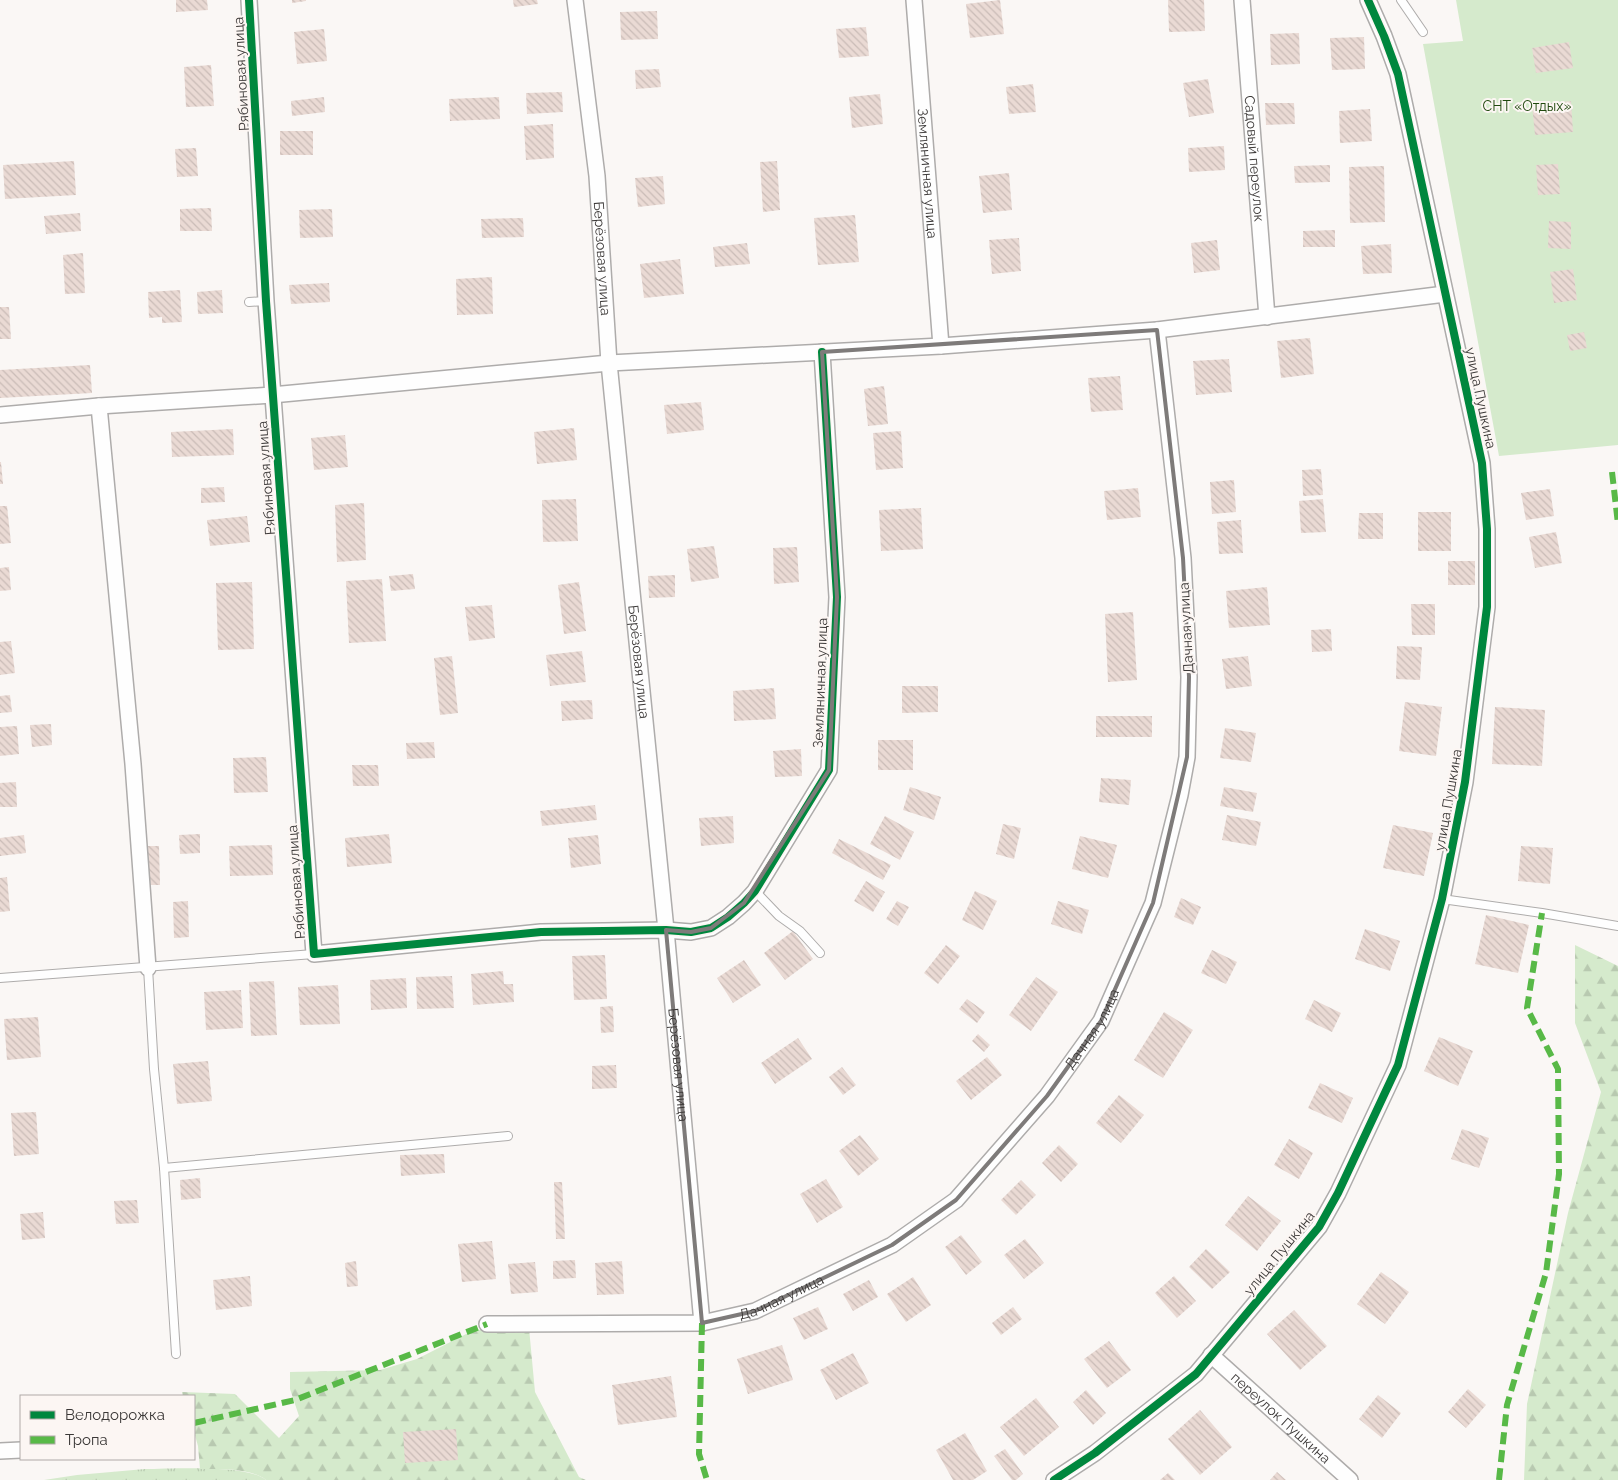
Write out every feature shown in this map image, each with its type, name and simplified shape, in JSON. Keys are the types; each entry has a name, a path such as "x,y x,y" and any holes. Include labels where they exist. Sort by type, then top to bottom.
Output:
{"street":[{"name":"Рябиновая улица","path":"249,0 272,395 314,954"},
{"name":"Берёзовая улица","path":"575,0 597,176 609,363 666,930 702,1323"},
{"name":"Земляничная улица","path":"914,0 941,346"},
{"name":"Садовый переулок","path":"1242,0 1267,317"},
{"name":"улица Пушкина","path":"1054,1480 1095,1453 1196,1374 1319,1227 1338,1193 1398,1065 1442,899 1466,782 1487,607 1487,529 1482,462 1398,74 1368,0"},
{"path":"0,415 99,406 272,395 609,363 941,346 1158,330 1445,294"},
{"name":"Дачная улица","path":"487,1324 702,1323 755,1311 892,1245 956,1200 1047,1096 1101,1021 1153,903 1188,757 1189,677 1183,558 1158,330"},
{"name":"Земляничная улица","path":"314,954 541,932 666,930 691,932 711,928 728,917 755,891 829,770 837,596 822,352"},
{"path":"99,406 133,764 148,968"},
{"name":"переулок Пушкина","path":"1212,1355 1350,1480"},
{"path":"0,1451 20,1450"}],"lane":[{"path":"1402,0 1423,32"},
{"path":"249,302 266,301"},
{"path":"755,891 779,916 800,931 820,953"},
{"path":"1442,899 1618,926"},
{"path":"0,978 314,954"},
{"path":"148,968 176,1354"},
{"path":"164,1168 508,1136"}],"highlighted area":[{"path":"1157,330 1183,558 1189,677 1187,757 1153,903 1101,1021 1047,1096 956,1200 892,1245 755,1311 702,1323 666,930 691,932 711,928 744,903 829,770 837,597 822,352"}],"green space":[{"name":"СНТ «Отдых»","path":"1456,0 1618,0 1618,445 1499,456 1423,44 1463,41"},
{"path":"1575,945 1618,966 1618,1480 1524,1480 1527,1404 1568,1213 1601,1092 1575,1023"},
{"path":"529,1328 535,1392 579,1477 586,1480 266,1480 244,1471 200,1469 195,1436 195,1395 183,1395 182,1392 235,1394 279,1438 299,1416 290,1389 290,1372 380,1370 417,1359 474,1330"},
{"path":"145,1469 227,1469 257,1475 266,1480 44,1480"}],"building":[{"path":"176,0 207,0 208,10 176,12"},
{"path":"292,0 306,0 306,1 292,3"},
{"path":"513,0 537,0 538,4 514,7"},
{"path":"1000,0 1004,34 970,38 966,4"},
{"path":"1168,0 1204,0 1205,31 1169,32"},
{"path":"657,11 658,39 621,40 620,12"},
{"path":"866,27 869,56 839,58 836,29"},
{"path":"324,29 327,61 297,64 294,32"},
{"path":"1299,33 1300,64 1271,65 1270,34"},
{"path":"1364,37 1365,69 1332,70 1330,38"},
{"path":"1569,42 1573,68 1536,73 1532,48"},
{"path":"211,65 214,106 186,107 184,67"},
{"path":"659,69 661,87 636,89 635,70"},
{"path":"1208,79 1214,113 1189,117 1183,83"},
{"path":"1033,84 1036,112 1009,114 1006,87"},
{"path":"562,92 563,112 527,114 526,93"},
{"path":"880,94 883,124 852,128 849,97"},
{"path":"324,97 325,112 292,116 291,101"},
{"path":"499,97 500,119 450,121 449,99"},
{"path":"1571,101 1573,132 1535,135 1532,105"},
{"path":"1265,103 1294,103 1295,124 1266,125"},
{"path":"1370,109 1372,141 1340,143 1339,111"},
{"path":"553,124 554,158 526,160 524,126"},
{"path":"280,131 313,131 313,155 280,155"},
{"path":"1224,146 1225,170 1189,172 1188,148"},
{"path":"196,148 198,176 177,177 175,149"},
{"path":"74,161 76,195 5,199 3,165"},
{"path":"777,161 780,210 763,212 760,162"},
{"path":"1558,164 1560,194 1538,195 1536,165"},
{"path":"1330,165 1330,182 1295,183 1294,166"},
{"path":"1384,166 1385,222 1350,223 1349,167"},
{"path":"1009,173 1012,210 983,213 979,176"},
{"path":"663,176 665,204 638,207 635,178"},
{"path":"211,208 212,231 180,231 180,209"},
{"path":"332,209 333,237 300,238 299,210"},
{"path":"80,213 81,231 46,234 44,216"},
{"path":"855,215 859,262 818,265 814,218"},
{"path":"523,218 524,237 482,238 481,219"},
{"path":"1549,221 1571,222 1571,249 1548,248"},
{"path":"1335,230 1335,247 1303,247 1303,231"},
{"path":"1019,238 1021,271 992,274 989,240"},
{"path":"1217,240 1220,270 1194,273 1191,243"},
{"path":"747,243 750,264 715,267 713,247"},
{"path":"1391,244 1392,273 1363,274 1361,246"},
{"path":"83,253 85,293 65,294 63,255"},
{"path":"680,259 684,294 644,298 640,264"},
{"path":"1573,269 1577,300 1554,303 1550,272"},
{"path":"492,277 493,314 457,315 456,279"},
{"path":"329,283 330,302 291,304 289,285"},
{"path":"180,290 182,322 162,323 162,317 149,318 148,292"},
{"path":"222,290 223,313 198,314 197,292"},
{"path":"0,307 9,307 11,339 0,339"},
{"path":"1584,332 1587,348 1570,351 1567,335"},
{"path":"1310,338 1314,374 1281,378 1277,341"},
{"path":"1229,359 1232,392 1196,395 1193,361"},
{"path":"90,365 92,393 0,398 0,370"},
{"path":"1120,376 1123,410 1091,412 1088,378"},
{"path":"884,386 888,424 868,426 864,389"},
{"path":"701,402 704,430 667,434 664,405"},
{"path":"574,428 577,460 537,464 534,432"},
{"path":"233,429 234,455 172,457 171,432"},
{"path":"901,431 903,468 876,470 873,433"},
{"path":"345,435 348,467 314,470 311,438"},
{"path":"1,462 3,484 0,484"},
{"path":"1321,469 1323,495 1303,496 1302,470"},
{"path":"1234,480 1236,512 1212,514 1210,482"},
{"path":"224,487 225,502 201,503 201,488"},
{"path":"1138,488 1141,517 1107,520 1104,491"},
{"path":"1550,489 1554,516 1526,520 1521,493"},
{"path":"576,499 578,541 543,542 542,500"},
{"path":"1323,499 1326,532 1301,533 1299,501"},
{"path":"364,503 366,560 337,562 335,505"},
{"path":"0,506 7,506 11,543 0,544"},
{"path":"921,508 923,549 881,551 879,510"},
{"path":"1418,512 1451,512 1451,551 1418,551"},
{"path":"1359,513 1383,513 1383,539 1358,539"},
{"path":"247,516 250,542 210,546 207,520"},
{"path":"1241,520 1243,553 1219,554 1217,522"},
{"path":"1556,532 1562,563 1535,568 1529,537"},
{"path":"714,546 719,578 691,582 687,549"},
{"path":"797,547 799,582 774,584 773,548"},
{"path":"1448,561 1475,561 1475,585 1448,585"},
{"path":"9,567 11,590 0,591 0,568"},
{"path":"413,574 415,589 391,591 389,576"},
{"path":"675,575 675,597 649,598 648,576"},
{"path":"382,579 386,641 349,643 346,581"},
{"path":"252,582 254,649 218,650 216,583"},
{"path":"579,582 586,631 564,634 558,585"},
{"path":"1267,587 1270,625 1229,628 1226,591"},
{"path":"1411,604 1435,604 1435,635 1412,635"},
{"path":"492,605 495,638 469,641 465,607"},
{"path":"1133,612 1137,680 1108,682 1105,614"},
{"path":"1331,629 1332,651 1312,652 1311,630"},
{"path":"11,641 15,673 0,675 0,642"},
{"path":"1397,646 1422,647 1420,680 1396,679"},
{"path":"582,651 586,682 550,686 546,655"},
{"path":"452,656 458,713 440,715 434,658"},
{"path":"1248,656 1252,686 1226,689 1222,659"},
{"path":"902,686 938,686 938,712 902,713"},
{"path":"774,688 776,719 734,721 733,691"},
{"path":"10,695 12,712 0,713 0,696"},
{"path":"592,700 593,719 562,721 561,701"},
{"path":"1405,702 1442,707 1436,756 1399,751"},
{"path":"1495,707 1545,710 1542,766 1492,764"},
{"path":"1096,716 1152,716 1152,737 1096,737"},
{"path":"51,724 52,745 32,747 30,725"},
{"path":"17,726 19,754 0,756 0,727"},
{"path":"1225,728 1256,733 1251,762 1220,758"},
{"path":"878,740 913,740 913,770 878,770"},
{"path":"434,742 435,758 407,759 406,743"},
{"path":"801,749 802,776 775,777 773,751"},
{"path":"266,757 268,792 234,793 233,758"},
{"path":"352,765 378,765 379,786 353,786"},
{"path":"1101,778 1131,780 1129,805 1099,802"},
{"path":"16,782 17,807 0,807 0,783"},
{"path":"910,787 941,797 934,820 903,810"},
{"path":"1224,787 1257,793 1253,812 1220,806"},
{"path":"595,805 597,820 542,826 540,811"},
{"path":"1227,815 1261,822 1256,846 1222,840"},
{"path":"733,816 734,843 701,846 699,818"},
{"path":"885,816 914,832 900,860 870,844"},
{"path":"1003,824 1021,828 1014,859 996,854"},
{"path":"1393,825 1433,833 1424,876 1383,868"},
{"path":"200,834 200,853 180,854 179,835"},
{"path":"389,834 392,863 347,867 345,838"},
{"path":"24,835 26,853 0,856 0,838"},
{"path":"598,835 601,864 571,868 568,838"},
{"path":"1080,836 1117,845 1108,878 1072,869"},
{"path":"839,839 891,865 883,880 832,853"},
{"path":"272,845 273,875 230,876 229,846"},
{"path":"143,846 159,846 160,885 145,885"},
{"path":"1521,846 1553,848 1550,884 1518,881"},
{"path":"7,877 10,911 0,912 0,878"},
{"path":"866,881 885,892 873,912 854,901"},
{"path":"975,891 997,901 983,930 962,920"},
{"path":"1181,898 1201,907 1193,925 1174,917"},
{"path":"188,901 189,937 174,938 173,902"},
{"path":"897,901 909,907 898,926 886,919"},
{"path":"1058,901 1089,910 1082,934 1051,924"},
{"path":"1486,915 1529,925 1518,973 1475,964"},
{"path":"1365,929 1400,941 1390,971 1355,959"},
{"path":"793,931 813,959 785,980 764,953"},
{"path":"946,945 960,956 938,984 924,973"},
{"path":"1212,950 1237,962 1226,984 1201,973"},
{"path":"605,955 607,999 574,1000 572,956"},
{"path":"744,960 761,985 733,1003 717,978"},
{"path":"503,971 504,984 513,984 514,1002 473,1005 471,974"},
{"path":"452,976 454,1008 417,1009 416,977"},
{"path":"1036,977 1058,992 1031,1031 1009,1015"},
{"path":"406,978 407,1008 371,1010 370,980"},
{"path":"274,981 277,1035 251,1036 249,982"},
{"path":"338,985 340,1024 300,1025 298,987"},
{"path":"241,990 243,1028 206,1030 204,992"},
{"path":"967,999 985,1012 977,1023 959,1009"},
{"path":"1314,1000 1341,1013 1332,1032 1305,1019"},
{"path":"613,1006 614,1032 601,1033 600,1007"},
{"path":"1164,1012 1193,1030 1163,1078 1134,1060"},
{"path":"38,1017 41,1057 7,1060 4,1019"},
{"path":"978,1034 990,1045 984,1052 972,1041"},
{"path":"1439,1037 1473,1051 1458,1086 1424,1071"},
{"path":"798,1038 812,1059 775,1084 761,1063"},
{"path":"987,1057 1002,1075 971,1100 956,1081"},
{"path":"208,1061 212,1101 177,1104 173,1064"},
{"path":"616,1065 617,1088 592,1089 592,1066"},
{"path":"842,1067 856,1085 843,1095 829,1077"},
{"path":"1320,1083 1353,1098 1342,1123 1308,1108"},
{"path":"1119,1095 1144,1115 1121,1143 1096,1123"},
{"path":"36,1112 39,1154 14,1156 11,1113"},
{"path":"1462,1129 1489,1138 1479,1168 1451,1159"},
{"path":"860,1135 879,1159 858,1176 839,1151"},
{"path":"1289,1139 1313,1153 1299,1179 1274,1165"},
{"path":"1059,1145 1078,1164 1061,1182 1042,1163"},
{"path":"444,1154 445,1173 401,1176 400,1155"},
{"path":"200,1178 201,1198 181,1200 180,1180"},
{"path":"826,1179 843,1207 817,1223 800,1194"},
{"path":"1021,1180 1036,1195 1016,1215 1001,1200"},
{"path":"554,1182 562,1182 565,1239 556,1239"},
{"path":"1248,1196 1281,1221 1257,1251 1225,1225"},
{"path":"137,1200 139,1223 116,1224 114,1201"},
{"path":"43,1212 45,1238 22,1240 20,1214"},
{"path":"961,1235 982,1262 966,1275 945,1247"},
{"path":"1025,1239 1044,1263 1024,1279 1004,1255"},
{"path":"492,1241 496,1279 462,1282 458,1244"},
{"path":"1206,1249 1230,1272 1212,1289 1189,1267"},
{"path":"575,1260 576,1278 553,1279 553,1261"},
{"path":"356,1261 358,1286 347,1287 345,1263"},
{"path":"622,1261 624,1294 597,1295 595,1263"},
{"path":"535,1262 538,1292 511,1294 508,1264"},
{"path":"1381,1272 1409,1292 1385,1324 1357,1304"},
{"path":"250,1276 252,1306 216,1310 213,1280"},
{"path":"1174,1276 1196,1301 1177,1318 1155,1293"},
{"path":"913,1277 931,1305 906,1322 887,1294"},
{"path":"869,1280 878,1297 853,1311 843,1294"},
{"path":"818,1307 828,1329 804,1340 793,1318"},
{"path":"1013,1307 1022,1319 1001,1335 992,1323"},
{"path":"1294,1310 1327,1346 1300,1370 1267,1334"},
{"path":"1109,1341 1131,1370 1107,1388 1084,1359"},
{"path":"782,1345 793,1380 748,1394 737,1359"},
{"path":"853,1353 869,1383 836,1400 820,1370"},
{"path":"671,1376 677,1417 618,1425 612,1385"},
{"path":"1468,1389 1486,1405 1466,1428 1448,1412"},
{"path":"1086,1390 1106,1413 1093,1425 1073,1402"},
{"path":"1378,1395 1401,1413 1382,1438 1359,1419"},
{"path":"1036,1398 1059,1427 1024,1456 1000,1427"},
{"path":"1200,1410 1232,1447 1200,1475 1168,1439"},
{"path":"456,1429 458,1460 405,1463 403,1432"},
{"path":"965,1433 987,1471 973,1480 953,1480 936,1450"},
{"path":"1005,1449 1023,1474 1016,1480 1012,1480 994,1456"},
{"path":"1277,1472 1286,1480 1270,1480"},
{"path":"1168,1473 1175,1480 1160,1480"}],"marked path":[{"path":"1612,472 1618,524"},
{"path":"1499,1480 1507,1405 1546,1273 1559,1174 1558,1069 1527,1008 1542,913"},
{"path":"702,1323 699,1454 707,1480"},
{"path":"195,1423 295,1400 487,1324"}],"cycle path":[{"path":"249,0 266,301 314,954 541,932 666,930 691,932 711,928 728,917 755,891 829,770 837,597 822,352"},
{"path":"1054,1480 1095,1453 1196,1374 1319,1227 1338,1193 1398,1065 1442,899 1465,782 1487,607 1487,529 1482,463 1398,74 1368,0"}]}
